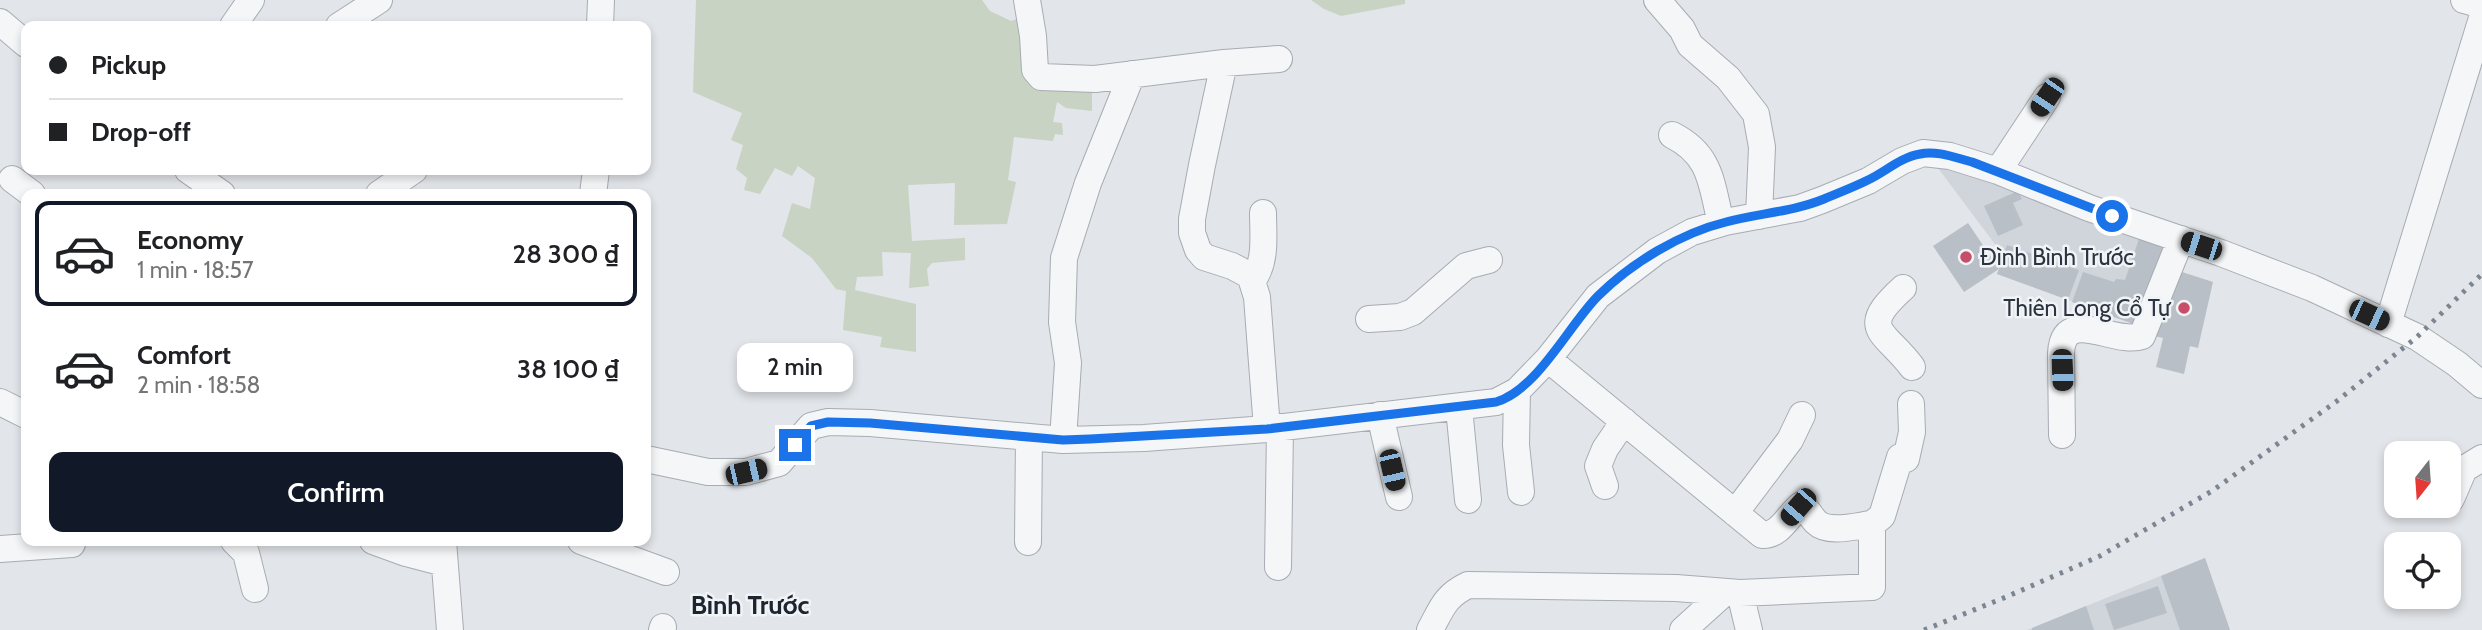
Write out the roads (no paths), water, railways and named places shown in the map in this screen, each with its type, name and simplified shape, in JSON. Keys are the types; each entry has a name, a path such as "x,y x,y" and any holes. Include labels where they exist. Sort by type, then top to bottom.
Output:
{"street":[{"path":"236,21 251,0"},
{"path":"347,21 379,0"},
{"path":"600,21 601,0"},
{"path":"1027,0 1035,70 1041,77 1095,79 1279,59"},
{"path":"1657,0 1682,29 1690,45 1728,78 1756,114 1762,147 1759,216"},
{"path":"2464,0 2482,5"},
{"path":"2388,324 2482,18"},
{"path":"0,22 21,40"},
{"path":"1224,63 1202,165 1192,233 1203,257 1239,269 1252,281 1257,297 1274,428 1278,567"},
{"path":"1063,440 1068,363 1062,322 1064,258 1088,183 1132,74"},
{"path":"1998,171 2047,97"},
{"path":"1672,135 1691,146 1706,167 1721,223"},
{"path":"651,460 708,472 746,472 779,463 811,426 828,422 870,423 1063,440 1144,438 1274,428 1496,402 1517,391 1548,359 1598,296 1657,251 1692,232 1721,223 1800,208 1822,200 1923,153 1950,156 1998,171 2089,208 2312,288 2427,344 2482,385"},
{"path":"386,189 407,175"},
{"path":"193,181 211,189"},
{"path":"1252,281 1258,274 1262,260 1263,213"},
{"path":"2062,435 2061,353 2065,335 2082,329 2130,338 2142,336 2181,240"},
{"path":"1369,319 1400,317 1413,312 1466,266 1489,260"},
{"path":"1903,288 1880,311 1878,326 1885,339 1912,367"},
{"path":"1548,359 1762,535 1769,536 1801,505 1805,506 1817,523 1830,529 1872,524 1882,516 1912,432 1911,404"},
{"path":"1517,391 1516,445 1521,492"},
{"path":"0,402 21,412"},
{"path":"1459,408 1468,500"},
{"path":"1380,415 1399,497"},
{"path":"1735,513 1785,447 1802,415"},
{"path":"1605,486 1598,467 1605,449 1624,421"},
{"path":"1028,542 1029,437"},
{"path":"2461,476 2464,469 2482,458"},
{"path":"1430,630 1447,599 1453,592 1468,585 1676,588 1732,592 1872,587 1872,524"},
{"path":"0,549 43,546"},
{"path":"239,546 246,553 255,590"},
{"path":"387,546 406,553 443,552 450,630"},
{"path":"595,546 666,572"},
{"path":"1683,630 1732,592"},
{"path":"1732,592 1749,630"}],"railway":[{"path":"1924,630 2100,556 2212,491 2337,401 2417,337 2482,274"}],"place":[{"name":"Đình Bình Trước","path":"1966,257"},
{"name":"Thiên Long Cổ Tự","path":"2184,308"}],"district":[{"name":"Bình Trước","path":"750,605"}]}
